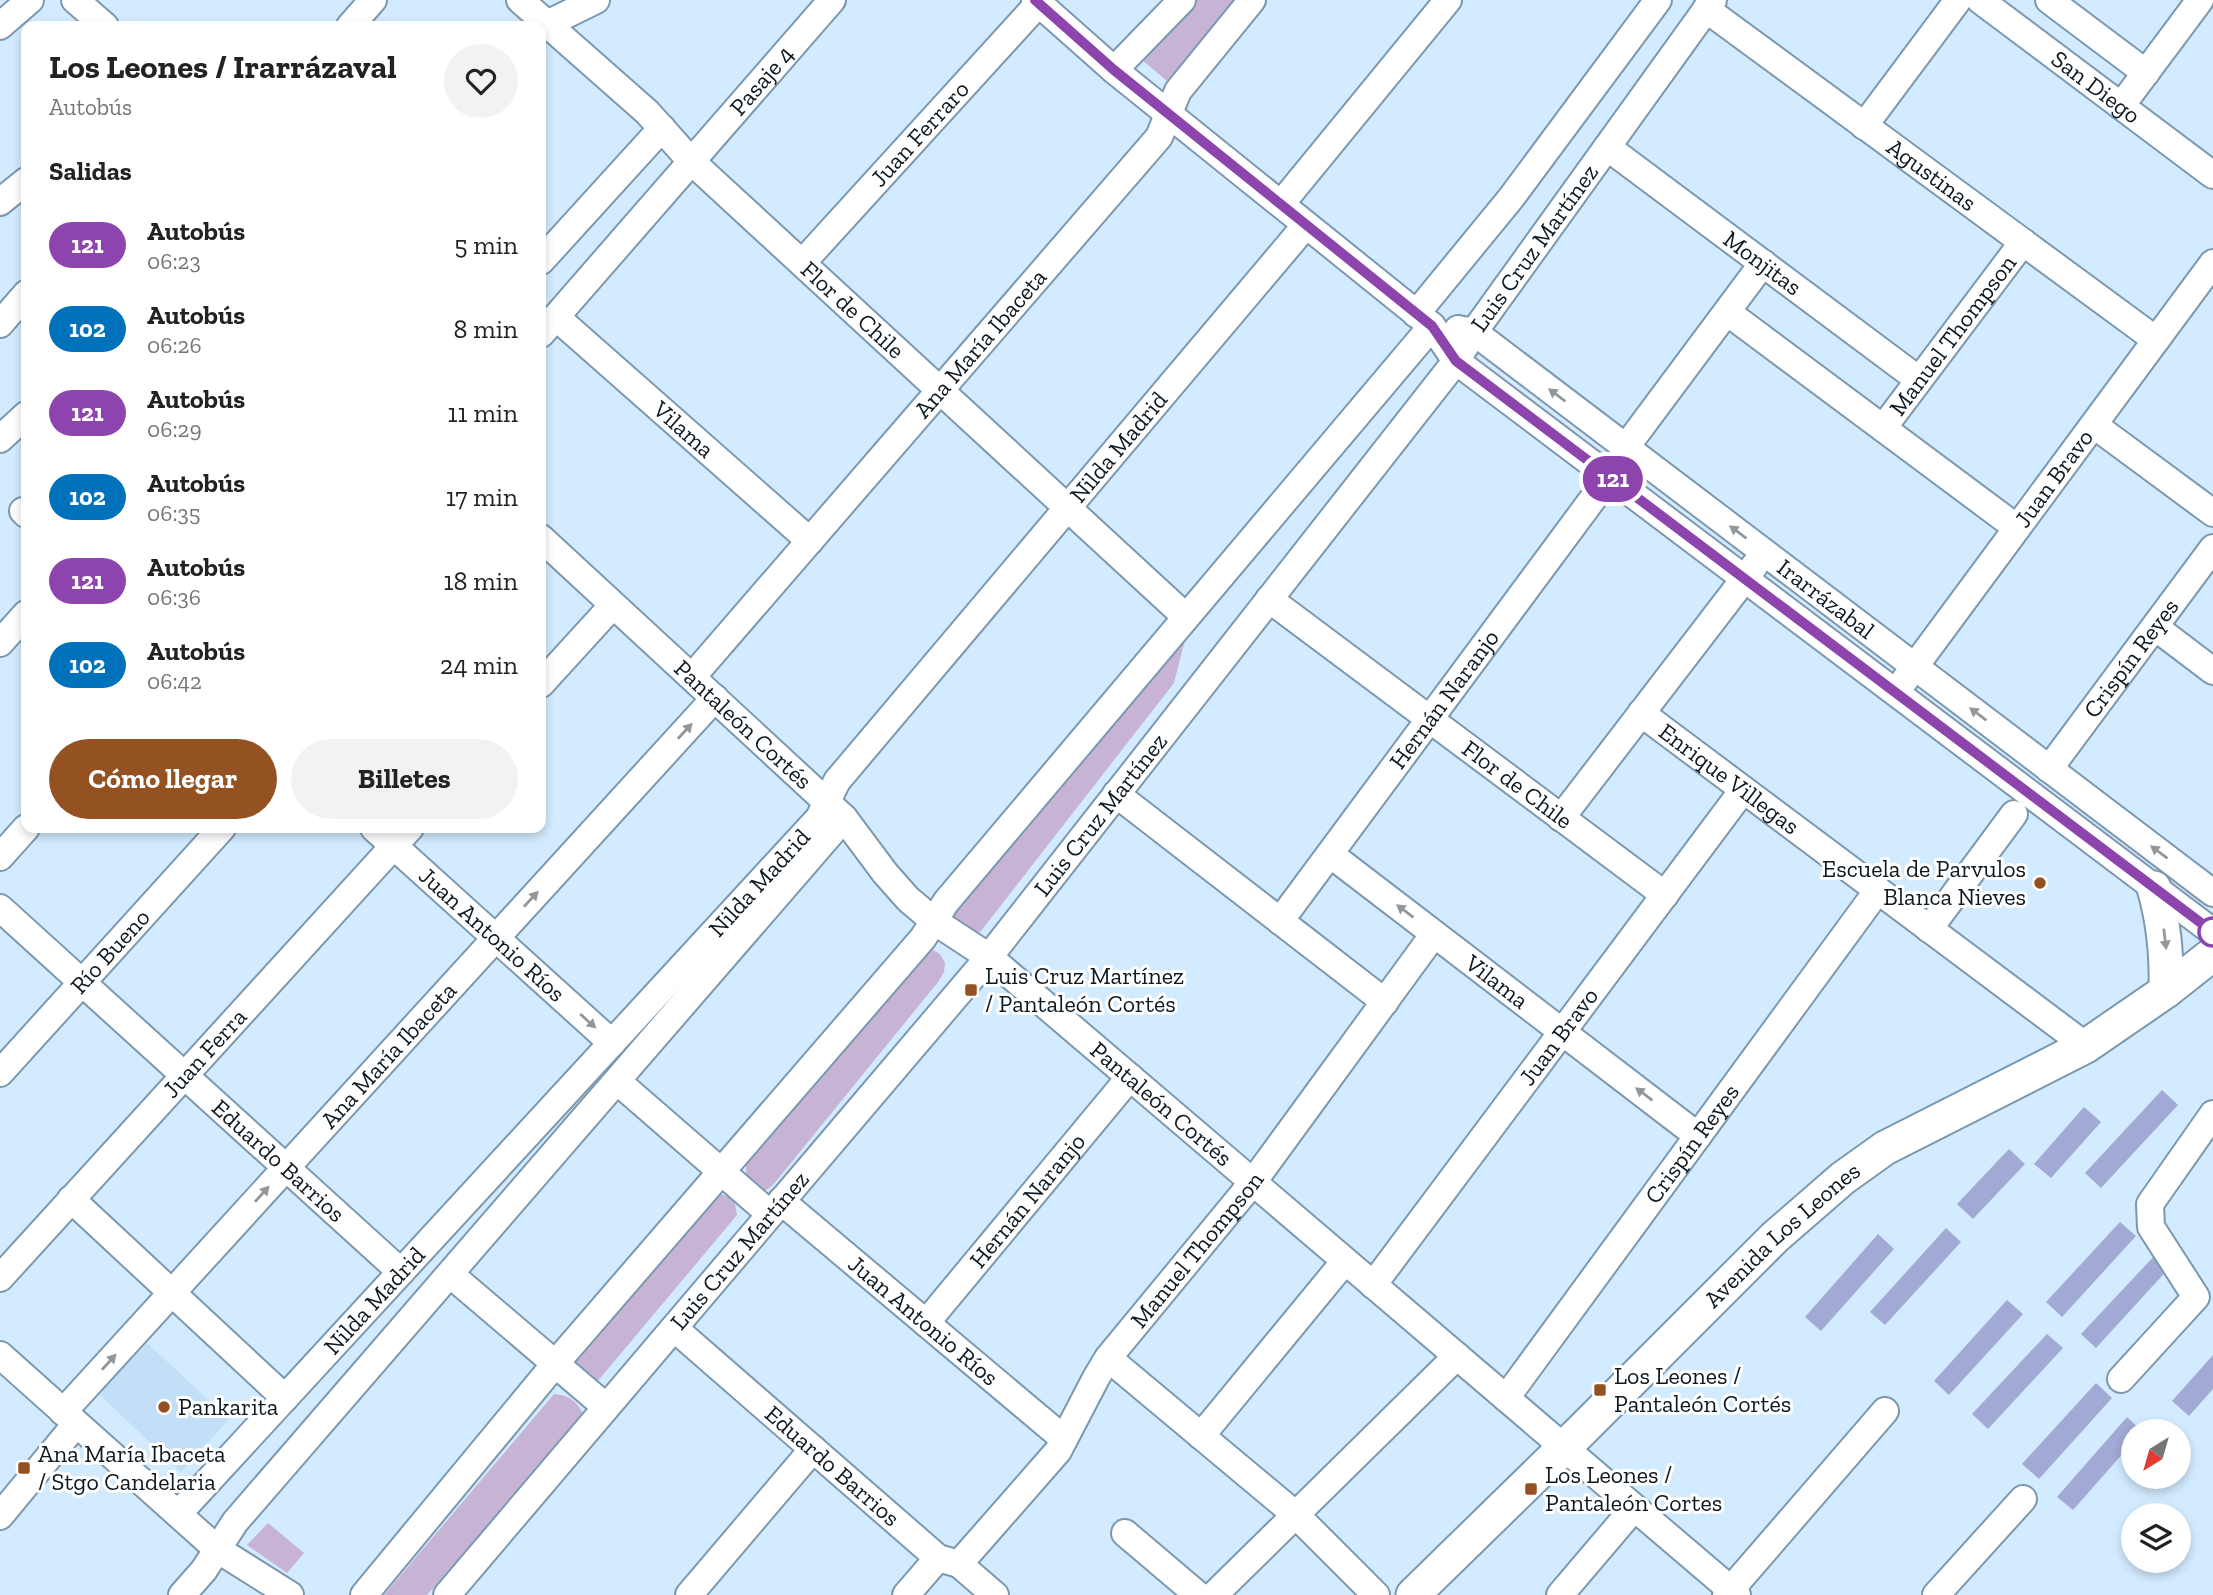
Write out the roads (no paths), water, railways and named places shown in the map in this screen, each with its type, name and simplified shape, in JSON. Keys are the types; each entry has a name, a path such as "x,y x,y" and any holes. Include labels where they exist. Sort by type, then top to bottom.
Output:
{"main road":[{"path":"2154,888 2165,933 2166,991"},
{"name":"Avenida Los Leones","path":"1413,1595 1775,1237 1843,1178 1885,1148 2086,1046 2166,991 2213,954"}],"street":[{"path":"0,26 30,0"},
{"path":"75,0 99,21"},
{"path":"354,21 373,0"},
{"name":"Flor de Chile","path":"520,0 540,21"},
{"path":"546,24 596,0"},
{"name":"Pasaje 4","path":"691,161 832,0"},
{"path":"1114,70 1182,0"},
{"name":"Ana María Ibaceta","path":"692,677 1159,137 1178,91 1252,0"},
{"path":"1281,204 1448,0"},
{"name":"Luis Cruz Martínez","path":"364,1595 555,1364 923,938 946,902 1186,617 1424,320 1658,0"},
{"path":"1864,126 1958,0"},
{"name":"San Diego","path":"1980,0 2213,175"},
{"name":"San Diego","path":"2049,0 2146,73"},
{"path":"2121,106 2200,0"},
{"name":"Irarrázabal","path":"1037,2 1114,70 1424,320 1456,361 2213,932"},
{"name":"Juan Ferraro","path":"802,263 1037,2"},
{"name":"Luis Cruz Martínez","path":"447,1595 989,957 1456,361 1474,332 1709,5"},
{"name":"Agustinas","path":"1709,5 1864,126 2156,340"},
{"name":"Flor de Chile","path":"546,27 647,112 691,161 1186,617"},
{"path":"546,256 662,128"},
{"name":"Monjitas","path":"1607,146 1919,380"},
{"path":"548,326 691,161"},
{"path":"0,202 21,185"},
{"name":"Nilda Madrid","path":"182,1595 204,1570 235,1522 617,1081 835,810 837,781 1306,225"},
{"name":"Manuel Thompson","path":"1883,429 2023,243"},
{"path":"1626,447 1763,263"},
{"name":"Juan Bravo","path":"1895,692 2156,340 2203,297 2213,263"},
{"path":"0,324 21,299"},
{"path":"1727,312 2017,528"},
{"name":"Irarrázabal","path":"1424,320 1474,332 2213,893"},
{"name":"Vilama","path":"548,326 810,541"},
{"path":"0,439 21,420"},
{"path":"2094,425 2213,513"},
{"name":"Hernán Naranjo","path":"1280,921 1609,477"},
{"name":"Pantaleón Cortés","path":"546,543 835,810 908,898 934,921 989,957 1634,1507 1731,1593"},
{"name":"Crispín Reyes","path":"2049,769 2213,548"},
{"path":"1561,818 1765,552"},
{"name":"Flor de Chile","path":"1269,599 1665,895"},
{"path":"546,678 613,604"},
{"path":"0,643 21,620"},
{"path":"2155,627 2209,661"},
{"name":"Ana María Ibaceta","path":"0,1516 70,1418 172,1293 715,698"},
{"name":"Enrique Villegas","path":"1641,713 2086,1046"},
{"name":"Juan Bravo","path":"1373,1285 1743,790"},
{"path":"1116,794 1385,1002"},
{"name":"Nilda Madrid","path":"178,1514 819,818 835,810"},
{"path":"1929,929 2014,814"},
{"path":"0,857 22,833"},
{"name":"Río Bueno","path":"0,1073 217,833"},
{"name":"Juan Antonio Ríos","path":"402,837 495,938 612,1043"},
{"name":"Juan Ferra","path":"0,1278 402,837"},
{"name":"Vilama","path":"1330,854 1698,1136"},
{"name":"Crispín Reyes","path":"1506,1398 1878,890"},
{"name":"Eduardo Barrios","path":"0,908 401,1272"},
{"name":"Manuel Thompson","path":"906,1595 949,1561 1050,1461 1065,1439 1108,1358 1253,1182 1434,934"},
{"name":"Hernán Naranjo","path":"926,1322 1130,1077"},
{"name":"Juan Antonio Ríos","path":"617,1081 722,1172 776,1207 926,1322 1065,1439"},
{"path":"2121,1379 2196,1297 2151,1227 2150,1204 2213,1114"},
{"path":"71,1199 285,1398"},
{"path":"1201,1436 1345,1261"},
{"path":"450,1274 606,1407"},
{"name":"Eduardo Barrios","path":"674,1328 813,1449 949,1561 995,1595"},
{"path":"0,1355 217,1549 290,1595"},
{"path":"1214,1595 1457,1356"},
{"path":"1108,1358 1296,1515 1376,1595"},
{"path":"1731,1593 1885,1410"},
{"path":"689,1595 813,1449"},
{"path":"1936,1595 2023,1499"},
{"path":"1560,1595 1634,1507"},
{"path":"1125,1533 1198,1595"}],"place":[{"name":"Escuela de Parvulos Blanca Nieves","path":"2040,883"},
{"name":"Luis Cruz Martínez / Pantaleón Cortés","path":"971,990"},
{"name":"Los Leones / Pantaleón Cortés","path":"1600,1390"},
{"name":"Pankarita","path":"164,1407"},
{"name":"Ana María Ibaceta / Stgo Candelaria","path":"24,1468"},
{"name":"Los Leones / Pantaleón Cortes","path":"1531,1489"}]}
